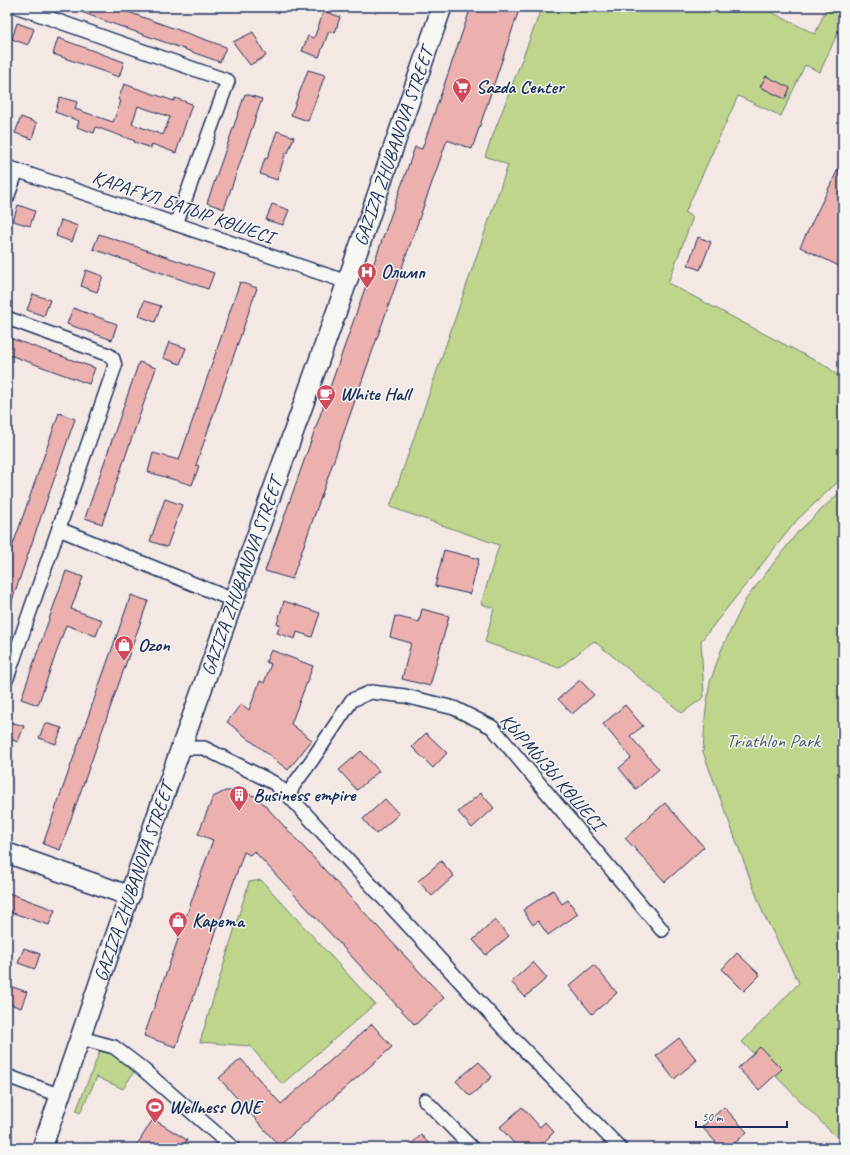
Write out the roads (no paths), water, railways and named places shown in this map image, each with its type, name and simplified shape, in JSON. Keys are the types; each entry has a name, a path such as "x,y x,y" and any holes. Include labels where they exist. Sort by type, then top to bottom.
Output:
{"street":[{"path":"18,7 228,81 176,224"},
{"name":"GAZIZA ZHUBANOVA STREET","path":"42,1148 233,600 347,282 442,7"},
{"path":"7,198 12,168"},
{"name":"ҚАРАҒҰЛ БАТЫР КӨШЕСІ","path":"12,168 347,282"},
{"path":"7,318 109,355 113,359 115,366 7,678"},
{"path":"59,529 233,600"},
{"name":"ҚЫРМЫЗЫ КӨШЕСІ","path":"289,796 293,786 317,754 352,700 371,692 405,696 454,708 492,727 662,930"},
{"path":"181,748 204,748 274,783 289,796 505,1030 620,1148"},
{"path":"7,853 130,896"},
{"path":"81,1038 114,1047 139,1066 234,1148"},
{"path":"7,1076 61,1096"},
{"path":"425,1100 472,1148"}],"place":[{"name":"Sazda Center","path":"462,104"},
{"name":"Олимп","path":"367,289"},
{"name":"White Hall","path":"326,411"},
{"name":"Ozon","path":"124,662"},
{"name":"Business empire","path":"239,812"},
{"name":"Карета","path":"178,938"},
{"name":"Wellness ONE","path":"155,1124"}],"park label":[{"name":"Triathlon Park","path":"773,741"}]}
